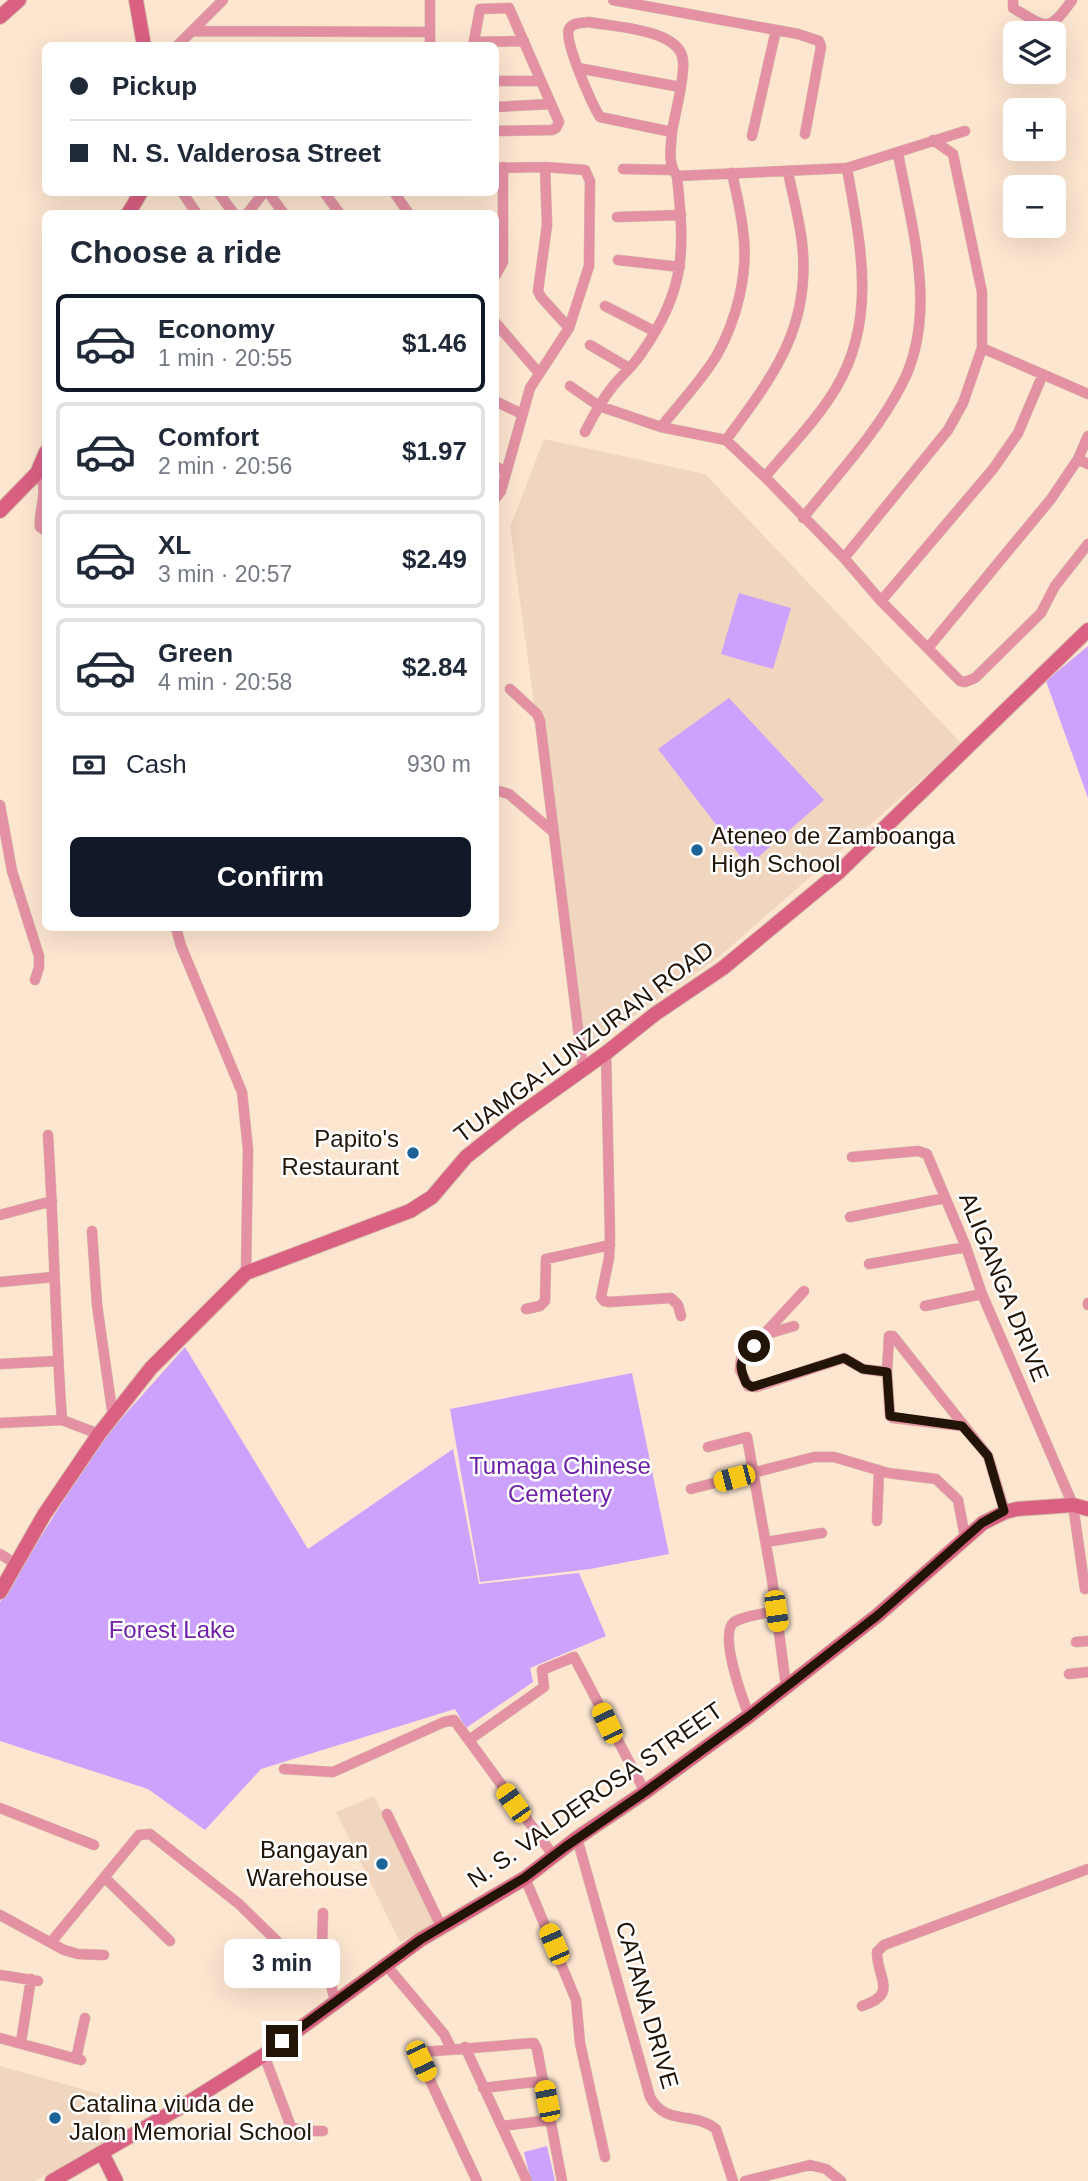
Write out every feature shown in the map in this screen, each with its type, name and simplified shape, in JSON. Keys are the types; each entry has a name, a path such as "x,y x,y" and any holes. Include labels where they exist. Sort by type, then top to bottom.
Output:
{"street":[{"path":"0,17 19,0"},
{"path":"136,0 143,42"},
{"path":"181,42 223,0"},
{"path":"430,0 430,42"},
{"path":"613,0 814,38 821,43 805,134"},
{"path":"1013,0 1013,8 1045,25 1051,25 1058,20 1072,0"},
{"path":"474,42 480,9 505,7 511,10 559,122 556,128 499,131"},
{"path":"585,432 599,406 629,368 670,307 680,268 681,215 670,156 684,62 680,50 661,35 589,22 577,23 568,30 578,68 600,117 672,132"},
{"path":"752,136 776,30"},
{"path":"193,31 430,32"},
{"path":"270,32 270,42"},
{"path":"499,42 524,41"},
{"path":"578,68 680,87"},
{"path":"499,80 541,81"},
{"path":"499,107 551,104"},
{"path":"623,169 732,173 847,168 965,131"},
{"path":"844,558 948,430 963,403 982,348 984,316 980,279 953,154 933,140"},
{"path":"803,518 884,414 903,382 913,355 919,324 919,273 898,153"},
{"path":"499,269 503,262 499,167 583,169 589,174 589,266 569,328 530,388 499,494"},
{"path":"545,167 547,225 538,291 569,328"},
{"path":"765,477 835,389 849,363 859,334 864,303 864,277 847,168"},
{"path":"726,440 779,364 791,340 799,311 802,235 788,172"},
{"path":"661,427 716,355 732,321 744,263 744,233 732,173"},
{"path":"250,210 263,196"},
{"path":"269,196 282,210"},
{"path":"617,217 681,215"},
{"path":"618,260 680,268"},
{"path":"606,306 654,331"},
{"path":"499,327 538,372"},
{"path":"590,345 629,368"},
{"path":"982,348 1088,394"},
{"path":"881,601 993,469 1018,432 1043,374"},
{"path":"570,386 599,406 661,427 726,440 844,558 881,601 960,681 975,678 1041,613 1055,586 1088,544"},
{"path":"499,403 522,414"},
{"path":"928,648 1083,462 1088,436"},
{"path":"0,511 37,473 42,461"},
{"path":"499,468 506,472"},
{"path":"37,473 42,479"},
{"path":"42,504 39,521 42,528"},
{"name":"TUAMGA-LUNZURAN ROAD","path":"0,1592 44,1514 99,1434 151,1368 246,1273 410,1211 432,1197 466,1157 514,1118 606,1053 655,1014 723,968 839,873 1088,630"},
{"path":"510,689 537,714 540,721 551,830 583,1069"},
{"path":"499,791 509,794 551,830"},
{"path":"0,805 12,871 38,956 39,967 35,980"},
{"path":"177,931 242,1092 248,1149 246,1273"},
{"path":"606,1053 610,1245 602,1291 604,1300 671,1298 678,1305 681,1316"},
{"path":"48,1135 62,1420"},
{"name":"ALIGANGA DRIVE","path":"852,1157 921,1152 929,1158 966,1247 982,1294 1073,1505 1085,1589"},
{"path":"850,1217 945,1198"},
{"path":"0,1215 52,1201"},
{"path":"92,1231 96,1305 113,1417"},
{"path":"526,1309 540,1306 545,1301 546,1259 610,1245"},
{"path":"869,1264 966,1247"},
{"path":"0,1283 53,1277"},
{"path":"804,1291 741,1359 740,1370 748,1386 756,1387 844,1358 863,1369 887,1372"},
{"path":"925,1306 982,1294"},
{"path":"766,1334 794,1326"},
{"path":"962,1426 890,1416 887,1372 888,1338 891,1335 988,1456 1004,1511"},
{"path":"0,1364 58,1361"},
{"path":"0,1423 62,1420 99,1434"},
{"path":"708,1447 747,1437 766,1542 786,1686"},
{"path":"691,1489 823,1456 834,1457 879,1470 936,1479 958,1500 965,1537"},
{"path":"877,1521 879,1470"},
{"name":"N. S. VALDEROSA STREET","path":"52,2181 264,2055 441,1926 524,1878 749,1716 878,1615 982,1523 1004,1511 1073,1505 1088,1509"},
{"path":"766,1542 822,1533"},
{"path":"0,1553 16,1564"},
{"path":"749,1716 738,1690 729,1630 732,1624 741,1619 776,1611"},
{"path":"1076,1642 1088,1641"},
{"path":"469,1740 544,1687 542,1670 574,1657 645,1792"},
{"path":"1069,1674 1088,1672"},
{"path":"284,1769 333,1772 450,1720 456,1722 553,1855"},
{"path":"0,1808 94,1845"},
{"path":"387,1814 441,1926"},
{"path":"52,1941 139,1835 150,1834 239,1904 287,1951 299,1954 323,1947"},
{"name":"CATANA DRIVE","path":"577,1838 655,2108 666,2114 710,2124 716,2129 733,2181"},
{"path":"862,2006 876,2002 883,1992 884,1984 877,1952 884,1945 1088,1869"},
{"path":"105,1878 170,1941"},
{"path":"524,1878 576,2000 580,2043 605,2157"},
{"path":"323,1913 323,1947 335,2001"},
{"path":"0,1914 64,1950 78,1954 104,1955"},
{"path":"386,1965 444,2034 450,2048"},
{"path":"0,1975 35,1980 21,2042"},
{"path":"0,2038 79,2059 85,2018"},
{"path":"477,2181 421,2057 423,2052 534,2043 562,2181"},
{"path":"465,2047 527,2181"},
{"path":"264,2055 291,2127 303,2132 323,2131"},
{"path":"483,2088 543,2081"},
{"path":"502,2126 550,2120"},
{"path":"102,2153 116,2180"},
{"path":"745,2181 810,2165 826,2169 841,2181"}],"shaded area":[{"name":"Ateneo de Zamboanga High School","path":"544,439 705,474 962,744 719,957 581,1053 510,527"},
{"path":"374,1796 437,1922 400,1942 336,1812"},
{"name":"Catalina viuda de Jalon Memorial School","path":"0,2066 111,2097 109,2140 35,2181 0,2181"}],"green space":[{"path":"739,593 791,608 773,669 721,654"},
{"path":"1088,646 1088,798 1046,681"},
{"path":"729,698 824,800 748,866 658,749"},
{"name":"Forest Lake","path":"185,1347 308,1549 453,1449 479,1584 579,1573 606,1636 530,1668 533,1682 466,1728 455,1709 261,1769 205,1830 148,1789 0,1741 0,1602 98,1445"},
{"name":"Tumaga Chinese Cemetery","path":"632,1373 669,1554 590,1569 480,1582 450,1409"},
{"path":"547,2146 555,2181 531,2181 524,2152"}],"place":[{"name":"Ateneo de Zamboanga High School","path":"697,850"},
{"name":"Papito's Restaurant","path":"413,1153"},
{"name":"Bangayan Warehouse","path":"382,1864"},
{"name":"Catalina viuda de Jalon Memorial School","path":"55,2118"}],"route":[{"path":"282,2041 420,1940 524,1878 749,1716 878,1615 982,1523 1004,1511 988,1456 962,1426 890,1416 887,1372 863,1369 844,1358 752,1387 746,1383 740,1364 741,1359 754,1346"}]}
